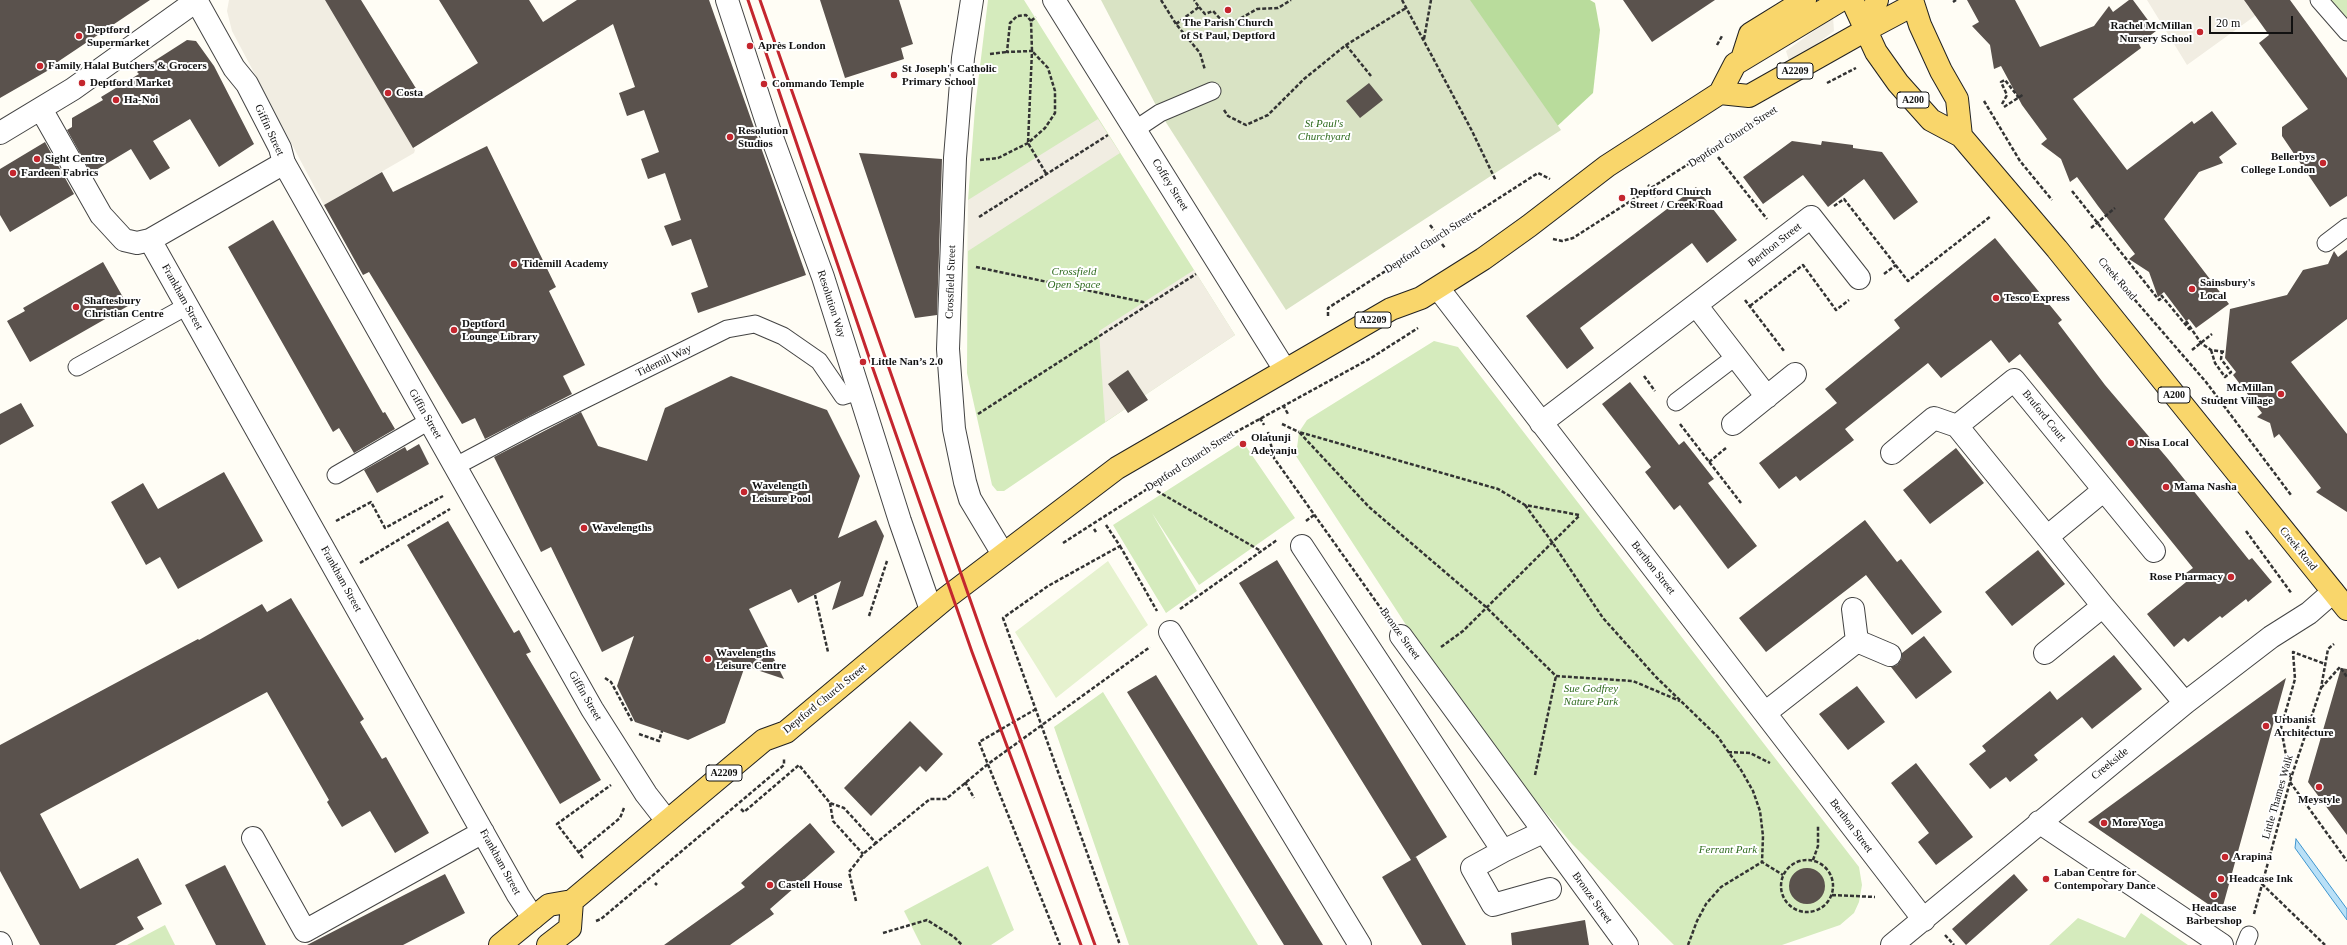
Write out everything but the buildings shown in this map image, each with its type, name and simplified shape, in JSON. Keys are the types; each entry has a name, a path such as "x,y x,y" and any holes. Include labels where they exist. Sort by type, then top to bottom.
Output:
{"main road":[{"path":"1742,60 1750,34 1805,0"},
{"name":"Creek Road","path":"1852,0 1876,52 1898,83 1931,120 1962,136 2057,249 2347,609"},
{"path":"1866,30 1877,0"},
{"path":"1720,93 1734,64 1836,3"},
{"path":"1866,30 1913,3 1941,71 1957,99 1962,136"},
{"name":"A2209","path":"1327,347 1391,309 1429,293 1529,226 1574,190 1632,148 1720,93 1749,96 1866,30"},
{"name":"Deptford Church Street","path":"572,901 764,740 786,732 831,696 931,610 1117,468 1327,347"},
{"path":"500,945 549,905 572,901 570,928 548,945"}],"street":[{"path":"0,133 41,109 151,34 196,0"},
{"name":"Giffin Street","path":"196,0 234,68 247,84 280,148 284,164 592,709 646,794 667,821"},
{"name":"Resolution Way","path":"727,0 768,129 823,277 900,521 931,610"},
{"name":"Crossfield Street","path":"972,0 963,58 955,158 948,349 954,429 965,482 970,499 1003,554"},
{"name":"Coffey Street","path":"1047,7 1136,129 1286,370"},
{"path":"41,109 101,215 112,229 124,240 137,243 150,240 284,164"},
{"name":"Berthon Street","path":"1541,423 1811,217 1864,284"},
{"name":"Frankham Street","path":"150,240 483,832 533,918"},
{"name":"Berthon Street","path":"1429,293 1541,423 1924,920"},
{"path":"1696,305 1767,397"},
{"path":"1733,424 1767,397 1791,365"},
{"name":"Bruford Court","path":"1958,426 2014,380 2154,551"},
{"path":"1892,453 1934,418 1958,426 2102,606 2184,703"},
{"path":"2047,537 2104,490"},
{"path":"1302,546 1503,851"},
{"name":"Creekside","path":"1892,945 2184,703 2271,637 2303,617 2333,592"},
{"path":"2045,653 2102,606"},
{"path":"1853,609 1857,641"},
{"path":"1166,626 1360,945"},
{"name":"Bronze Street","path":"1401,636 1627,945"},
{"path":"1765,712 1857,641"},
{"path":"1857,641 1890,655"},
{"path":"2039,822 2222,945"},
{"path":"253,838 305,931 483,832"},
{"path":"1543,832 1472,868 1493,905 1550,889"}],"lane":[{"path":"2319,0 2347,32"},
{"path":"1136,129 1160,113 1212,91"},
{"path":"2326,243 2347,227"},
{"path":"77,367 187,306"},
{"name":"Tidemill Way","path":"460,475 535,424 727,329 755,324 783,336 819,361 843,396 859,391"},
{"path":"1676,410 1735,357"},
{"path":"336,475 429,421"}],"path":[{"path":"1161,0 1176,24 1200,54 1212,91 1228,116 1246,125 1268,115 1304,79 1346,45 1406,8"},
{"path":"1194,0 1205,14 1213,11 1227,26 1257,9 1278,8 1291,0"},
{"path":"1402,0 1424,39 1496,181"},
{"path":"1424,39 1431,0"},
{"path":"1031,21 1047,7"},
{"path":"1176,24 1199,8"},
{"path":"1007,52 1010,23 1016,16 1026,15 1031,21 1032,51 1028,143 1046,174"},
{"path":"1346,45 1371,76"},
{"path":"974,160 998,158 1028,143 1045,128 1055,112 1055,91 1048,68 1032,51 985,55"},
{"path":"1824,85 1839,79 1856,68"},
{"path":"2002,104 2007,95 2001,82 2005,80 2019,98"},
{"path":"2004,107 2024,94"},
{"path":"1983,99 2006,140 2054,203"},
{"name":"Deptford Church Street","path":"1529,226 1556,241 1573,238 1755,121"},
{"path":"978,218 1111,133"},
{"name":"Deptford Church Street","path":"1327,347 1328,308 1538,173 1574,190"},
{"path":"2072,191 2159,300 2162,296 2201,343 2211,350 2224,352 2221,359 2231,372 2225,377 2215,363 2211,350"},
{"path":"2091,228 2115,208"},
{"path":"1430,225 1434,230"},
{"path":"1442,244 1444,248"},
{"path":"1750,306 1803,265 1836,310 1864,284 1896,265"},
{"path":"973,266 1143,302 1146,306"},
{"path":"971,418 1203,270"},
{"name":"Creek Road","path":"2114,276 2206,382 2292,497"},
{"name":"Deptford Church Street","path":"1058,547 1260,418 1370,358 1422,325 1429,293"},
{"path":"1741,295 1791,365"},
{"path":"2186,321 2192,332"},
{"path":"2192,350 2212,334"},
{"path":"1642,374 1657,393"},
{"path":"1676,410 1741,504"},
{"path":"1260,418 1264,425"},
{"path":"1282,424 1299,432 1498,489 1525,505 1580,515"},
{"name":"Bronze Street","path":"1268,432 1274,458 1401,636"},
{"path":"1299,432 1370,507 1486,607 1556,676 1633,681 1680,701"},
{"path":"315,533 371,502 385,528 460,475"},
{"path":"1157,491 1261,551"},
{"path":"1525,505 1552,542 1603,618 1680,701 1718,737 1728,752 1753,791 1760,811 1763,836 1762,862"},
{"path":"339,576 450,509"},
{"path":"1436,650 1463,631 1584,511"},
{"path":"1303,523 1314,515"},
{"path":"1106,525 1120,546 1166,626"},
{"path":"2246,531 2293,592"},
{"path":"856,901 849,872 863,854 930,799 946,799 988,764 1042,726 1261,551 1280,539"},
{"path":"1120,546 1048,586 1003,618 1120,945"},
{"path":"869,616 888,557"},
{"path":"815,595 828,652"},
{"name":"Little Thames Walk","path":"2247,940 2291,778 2321,688 2328,649 2334,644"},
{"path":"2291,778 2281,728 2295,679 2293,652 2325,664"},
{"path":"2321,688 2340,667 2347,677"},
{"path":"602,676 611,682 640,734 659,741 662,731"},
{"path":"1534,780 1556,676"},
{"path":"1036,709 979,741 1060,945"},
{"path":"1728,752 1750,753 1771,764"},
{"path":"570,928 601,919 784,765"},
{"path":"741,809 744,812 799,765 830,803 833,820 863,854"},
{"path":"615,782 557,824 579,852 617,820 624,809 623,801"},
{"path":"965,782 974,798"},
{"path":"2290,782 2347,861"},
{"path":"830,803 844,808 876,843"},
{"path":"617,820 622,826"},
{"path":"1813,860 1818,846 1818,821"},
{"path":"1813,860 1821,864 1832,877 1832,894 1828,902 1814,911 1798,910 1785,900 1782,892 1783,875 1795,863 1813,860"},
{"path":"1762,862 1783,875"},
{"path":"1688,945 1697,921 1706,904 1721,887 1762,862"},
{"path":"2262,884 2325,945"},
{"path":"1832,894 1876,897"},
{"path":"882,933 927,920 954,937 962,945"}],"green space":[{"name":"Crossfield Open Space","path":"988,0 1024,0 1235,335 1145,395 1128,370 1109,384 1125,409 1004,491 997,491 992,485 967,373 968,200 975,108"},
{"name":"St Paul's Churchyard","path":"1101,0 1470,0 1561,130 1286,310 1160,113"},
{"path":"1404,0 1590,0 1595,3 1600,30 1593,93 1538,144"},
{"path":"2330,0 2347,0 2347,20"},
{"name":"Sue Godfrey Nature Park","path":"1434,341 1458,347 1859,867 1862,885 1859,902 1854,913 1840,925 1782,945 1674,945 1572,844 1531,795 1425,654 1296,456 1299,432 1307,420"},
{"path":"1243,442 1295,518 1199,585 1152,513 1197,591 1166,613 1113,525"},
{"path":"1108,561 1148,625 1056,698 1015,632"},
{"path":"1103,692 1258,945 1129,945 1054,727"},
{"path":"988,866 1014,930 991,945 921,945 904,911"},
{"path":"2141,913 2188,945 2049,945 2078,918 2125,938"},
{"path":"165,925 175,945 127,945"}],"shaded area":[{"path":"229,0 325,0 415,150 414,153 324,205 232,31 227,11"},
{"name":"Rachel McMillan Nursery School","path":"2147,0 2244,0 2249,8 2260,0 2277,0 2187,65"},
{"path":"1833,17 1834,31 1790,64 1786,51"},
{"path":"1098,119 1120,153 968,251 968,200"},
{"path":"1194,270 1235,335 1145,395 1128,370 1109,384 1125,409 1105,422 1099,331"}],"water":[{"path":"2296,839 2347,909 2347,920 2295,848"}],"railway":[{"path":"748,0 871,363 972,652 1081,945"},
{"path":"760,0 986,645 1095,945"}],"place":[{"name":"The Parish Church of St Paul, Deptford","path":"1228,10"},
{"name":"Rachel McMillan Nursery School","path":"2200,32"},
{"name":"Deptford Supermarket","path":"79,36"},
{"name":"Après London","path":"750,46"},
{"name":"Family Halal Butchers & Grocers","path":"40,66"},
{"name":"St Joseph's Catholic Primary School","path":"894,75"},
{"name":"Deptford Market","path":"82,83"},
{"name":"Commando Temple","path":"764,84"},
{"name":"Costa","path":"388,93"},
{"name":"Ha-Noi","path":"116,100"},
{"name":"Resolution Studios","path":"730,137"},
{"name":"Sight Centre","path":"37,159"},
{"name":"Bellerbys College London","path":"2323,163"},
{"name":"Fardeen Fabrics","path":"13,173"},
{"name":"Deptford Church Street / Creek Road","path":"1622,198"},
{"name":"Tidemill Academy","path":"514,264"},
{"name":"Sainsbury's Local","path":"2192,289"},
{"name":"Tesco Express","path":"1996,298"},
{"name":"Shaftesbury Christian Centre","path":"76,307"},
{"name":"Deptford Lounge Library","path":"454,330"},
{"name":"Little Nan’s 2.0","path":"863,362"},
{"name":"McMillan Student Village","path":"2281,394"},
{"name":"Nisa Local","path":"2131,443"},
{"name":"Olatunji Adeyanju","path":"1243,444"},
{"name":"Mama Nasha","path":"2166,487"},
{"name":"Wavelength Leisure Pool","path":"744,492"},
{"name":"Wavelengths","path":"584,528"},
{"name":"Rose Pharmacy","path":"2231,577"},
{"name":"Wavelengths Leisure Centre","path":"708,659"},
{"name":"Urbanist Architecture","path":"2266,726"},
{"name":"Meystyle","path":"2319,787"},
{"name":"More Yoga","path":"2104,823"},
{"name":"Arapina","path":"2225,857"},
{"name":"Laban Centre for Contemporary Dance","path":"2046,879"},
{"name":"Headcase Ink","path":"2221,879"},
{"name":"Castell House","path":"770,885"},
{"name":"Headcase Barbershop","path":"2214,895"}],"park label":[{"name":"Ferrant Park","path":"1728,850"}]}
